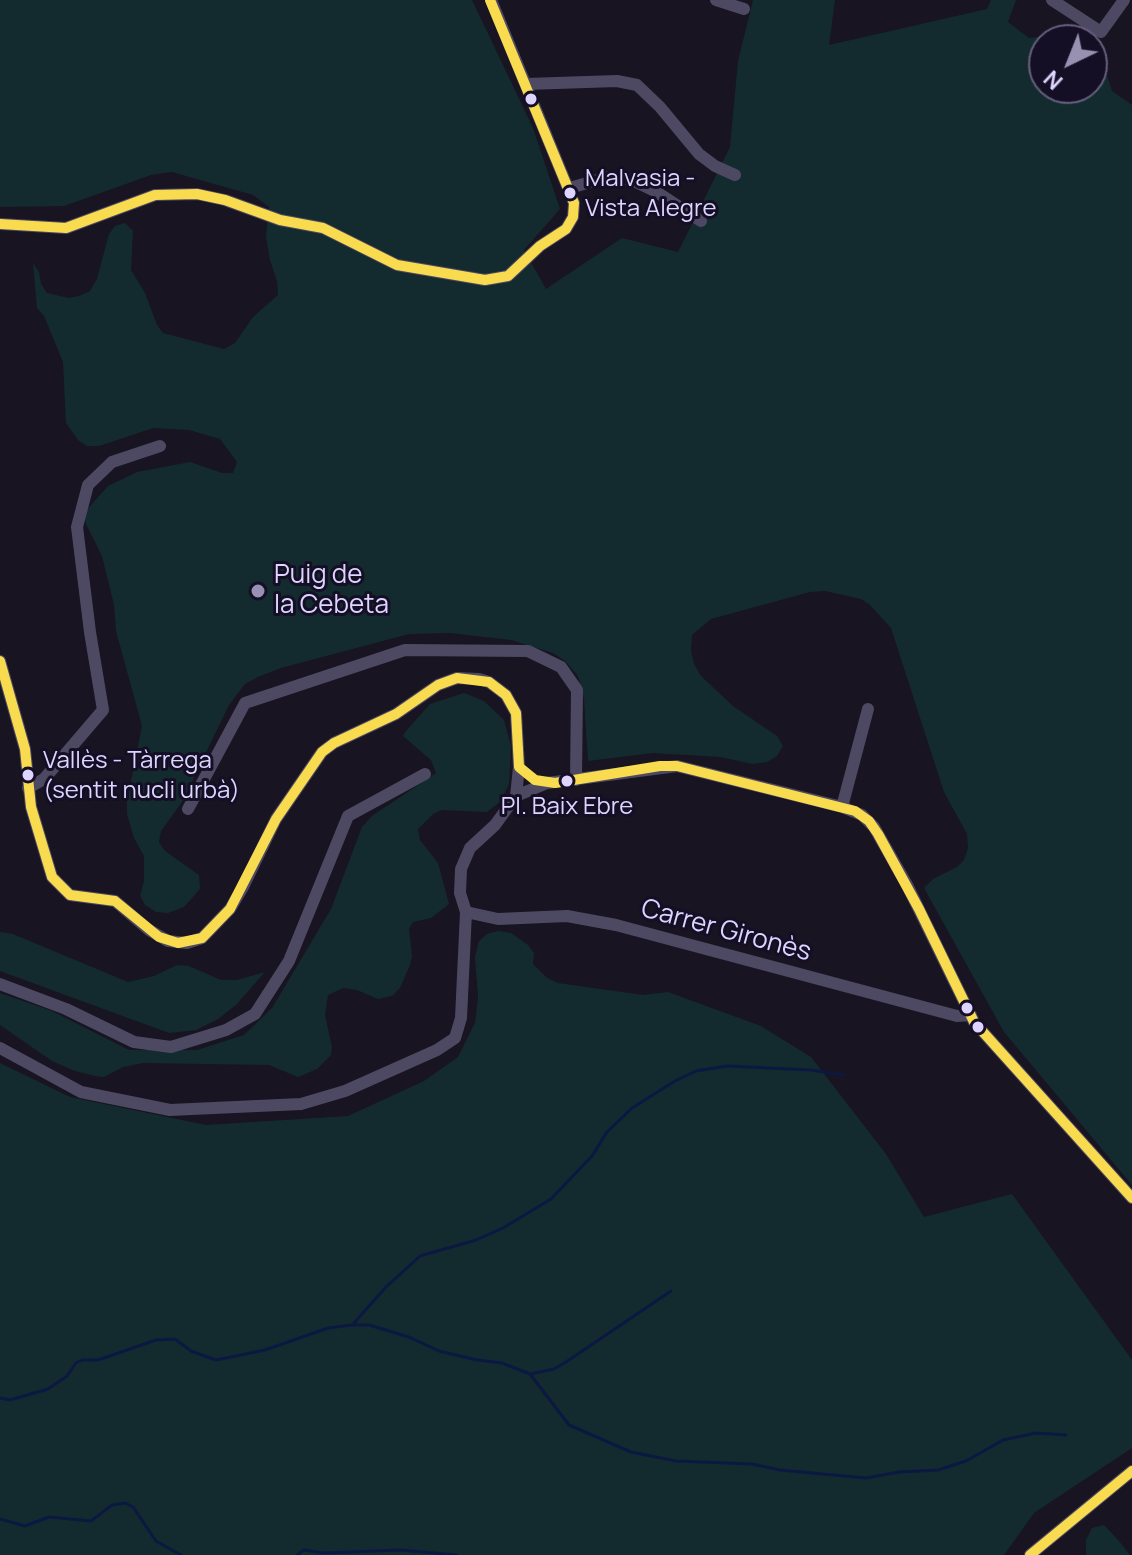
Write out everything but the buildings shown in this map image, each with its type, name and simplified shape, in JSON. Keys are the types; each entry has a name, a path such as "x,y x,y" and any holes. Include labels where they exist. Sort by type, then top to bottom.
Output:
{"street":[{"path":"716,0 744,9"},
{"path":"1052,0 1101,32 1124,0"},
{"path":"0,224 66,228 139,199 183,193 225,200 280,220 323,228 397,265 474,278 497,279 513,273 540,246 566,229 574,211 570,188 491,1"},
{"path":"526,84 617,81 637,85 660,107 699,154 735,175"},
{"path":"570,188 607,177 632,180 701,221"},
{"path":"28,788 44,779 103,710 77,527 88,485 112,462 160,446"},
{"path":"188,809 245,703 405,650 528,651 561,667 577,690 576,780"},
{"path":"0,661 25,749 28,788 52,877 63,890 77,897 115,901 168,941 187,943 208,933 237,899 276,819 322,752 334,743 396,714 438,685 457,678 479,679 506,695 516,713 519,767 516,796 495,825 470,848 461,869 460,893 466,912 462,1007 455,1038 412,1063 345,1091 301,1104 201,1110 153,1107 81,1092 0,1048"},
{"path":"842,807 868,709"},
{"path":"516,796 547,783 677,766 842,807 862,815 878,834 979,1028 1132,1198"},
{"path":"519,767 529,777 547,783"},
{"path":"0,984 66,1009 134,1042 171,1047 226,1030 255,1014 289,961 348,816 425,774"},
{"name":"Carrer Gironès","path":"466,912 498,919 567,916 616,925 957,1016 971,1015"},
{"path":"1030,1555 1132,1471"}],"green space":[{"path":"0,0 472,0 533,128 560,209 524,250 546,289 622,238 678,252 730,147 738,61 753,0 835,0 829,45 987,9 991,0 1016,0 1008,22 1028,37 1028,104 1108,104 1108,78 1112,91 1132,105 1132,1185 1004,1032 924,888 964,860 968,848 967,834 944,792 891,628 861,599 825,591 810,592 711,619 692,635 691,651 701,676 733,706 777,736 783,746 777,756 767,762 753,764 720,757 653,753 588,761 584,699 578,676 553,653 511,640 450,633 409,634 258,677 245,684 229,705 182,802 161,831 159,842 165,851 199,875 200,889 184,907 168,913 156,912 145,905 140,896 144,881 144,856 134,838 127,814 142,726 116,631 114,605 102,556 86,524 84,513 108,486 137,472 190,462 222,473 233,473 237,462 220,439 189,430 153,428 99,446 87,446 78,440 66,423 63,362 44,316 37,308 33,263 47,293 69,298 79,296 90,291 97,279 109,234 115,226 125,223 133,231 131,270 163,333 224,349 235,343 253,317 278,295 266,237 269,207 253,195 172,172 151,175 64,206 0,207"},
{"path":"464,693 484,701 504,720 511,746 509,784 501,801 487,812 442,810 433,814 418,829 420,840 438,863 449,904 431,918 413,922 409,929 410,965 400,988 392,996 378,999 343,988 328,995 325,1015 331,1055 317,1069 298,1077 269,1065 143,1063 123,1067 104,1077 95,1076 52,1061 0,1025 0,993 52,1011 129,1050 197,1050 244,1035 272,1008 331,909 362,827 372,816 436,773 431,760 403,736 406,731 430,704"},
{"path":"498,931 511,933 528,945 534,953 533,964 547,978 558,983 643,995 668,992 761,1026 811,1057 886,1154 924,1217 1012,1194 1132,1360 1132,1448 1034,1513 1004,1555 0,1555 0,1063 70,1097 206,1125 348,1116 424,1081 458,1057 475,1023 478,997 475,957 479,941 487,934"},
{"path":"0,932 13,934 128,982 154,976 177,965 189,966 221,980 237,980 265,972 236,1005 218,1019 196,1030 169,1033 0,971"},
{"path":"1104,1525 1130,1555 1086,1555 1086,1540 1092,1528"}],"waterway":[{"path":"354,1323 386,1287 420,1256 476,1240 503,1228 551,1199 592,1156 607,1132 632,1108 675,1081 696,1071 727,1066 811,1070 844,1075"},
{"path":"0,1398 10,1400 48,1389 67,1376 82,1360 98,1360 156,1340 175,1339 191,1351 216,1360 265,1350 328,1328 352,1325 369,1325 409,1337 439,1351 502,1363 530,1374 554,1369 566,1362 671,1291"},
{"path":"530,1374 569,1425 631,1452 676,1461 752,1464 780,1470 866,1478 938,1470 966,1461 1003,1440 1036,1433 1066,1435"},
{"path":"0,1519 25,1526 49,1517 91,1521 112,1505 125,1503 133,1507 156,1541 181,1555"},
{"path":"297,1555 304,1550 323,1553 400,1550 457,1555"}],"transit line":[{"path":"0,224 66,228 155,195 197,194 225,200 280,220 323,228 397,265 485,280 508,276 540,246 566,229 573,217 574,203 490,0"},
{"path":"0,661 25,749 31,807 52,877 70,895 115,901 159,937 178,943 202,938 230,909 276,819 322,752 334,743 396,714 438,685 457,678 489,682 506,695 516,713 519,767 535,780 555,783 677,766 855,811 869,821 878,834 919,909 974,1022 1132,1198"},
{"path":"1030,1555 1132,1471"}],"place":[{"name":"Malvasia - Vista Alegre","path":"570,193"},
{"name":"Puig de la Cebeta","path":"258,591"},
{"name":"Vallès - Tàrrega (sentit nucli urbà)","path":"28,775"},
{"name":"Pl. Baix Ebre","path":"567,781"}]}
